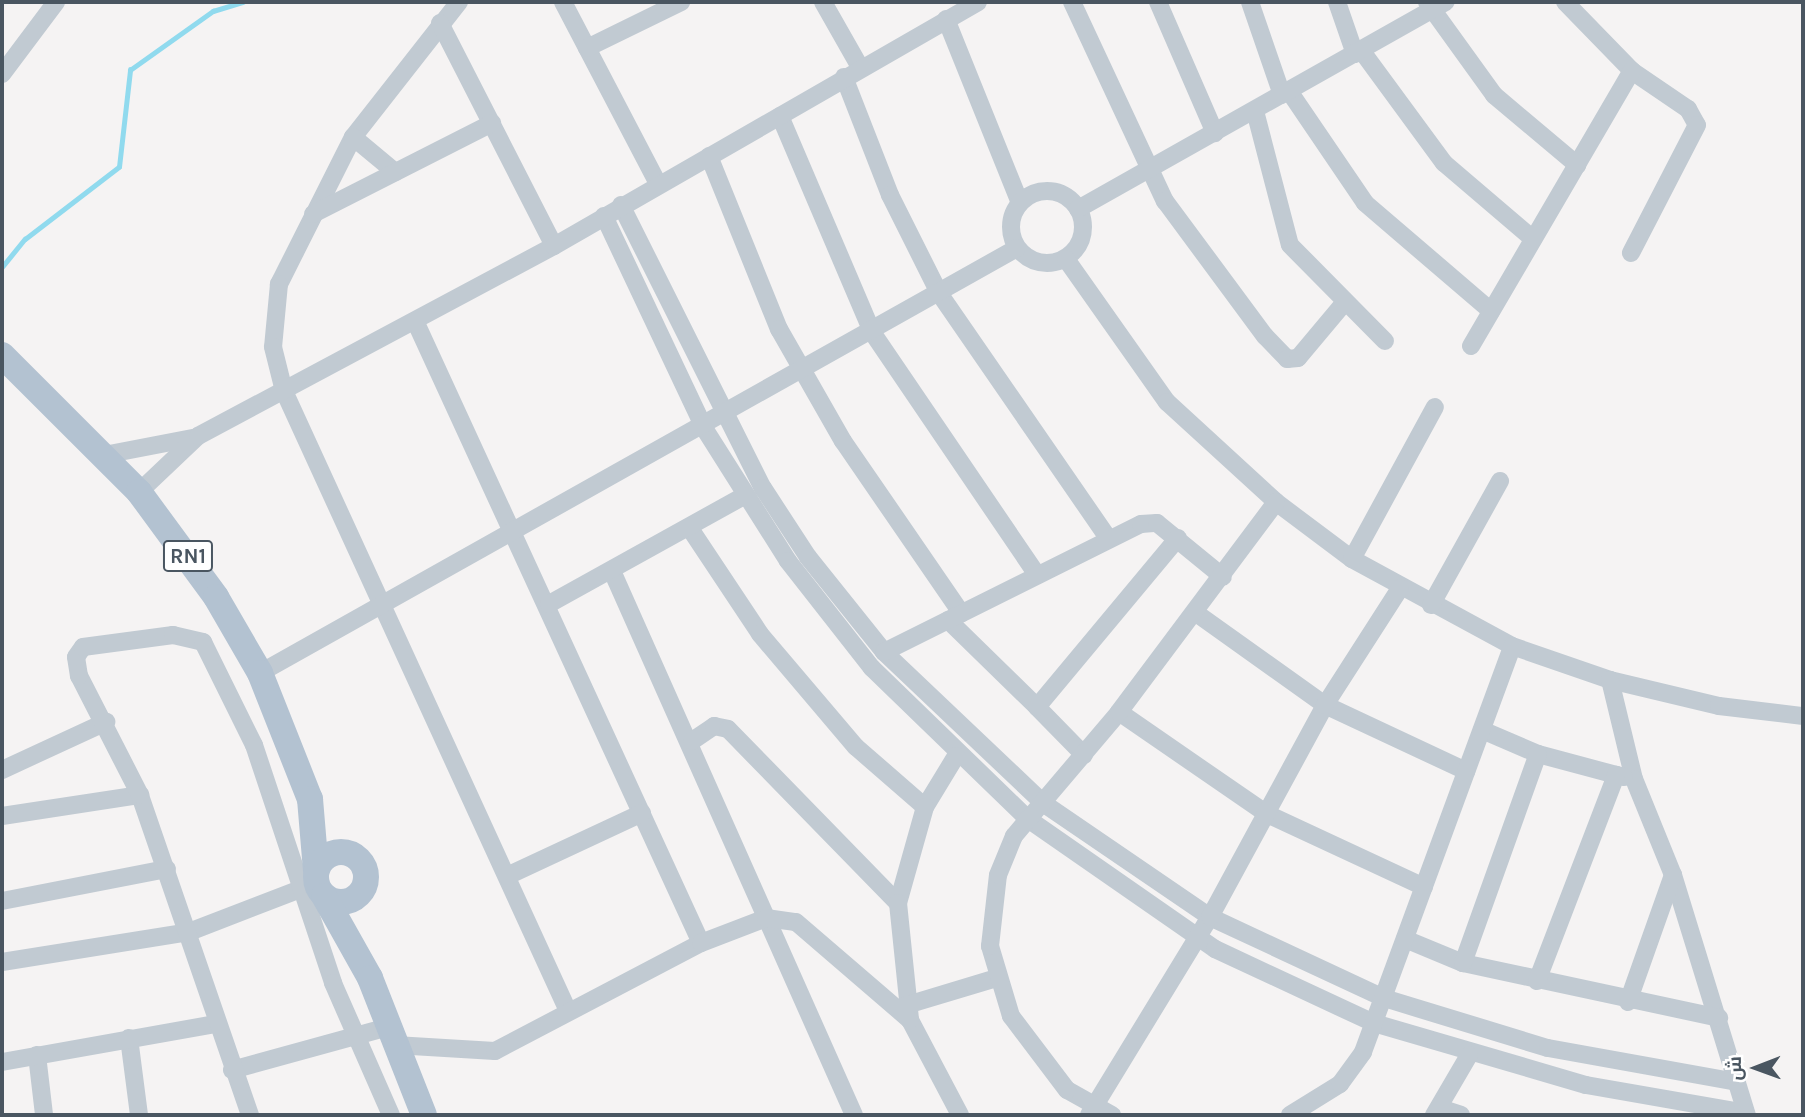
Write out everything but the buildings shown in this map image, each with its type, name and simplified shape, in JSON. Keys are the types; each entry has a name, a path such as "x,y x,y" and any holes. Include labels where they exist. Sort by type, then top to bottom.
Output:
{"main road":[{"name":"RN1","path":"2,355 104,454 139,492 216,597 260,673 310,800 365,871 360,893 370,978"},
{"name":"RN1","path":"310,800 314,885 370,978 424,1115"},
{"path":"351,854 326,856 314,885 343,902 360,893"}],"street":[{"path":"2,74 56,2"},
{"path":"459,2 440,23 354,137 279,284 274,316 284,391 568,1011"},
{"path":"563,2 658,184"},
{"path":"586,48 681,2"},
{"path":"823,2 860,67"},
{"path":"1072,2 1147,171 1210,269 1287,359 1298,358 1345,302"},
{"path":"1158,2 1215,133"},
{"path":"1250,2 1286,93 1365,203 1491,311"},
{"path":"1337,2 1358,52 1444,163 1533,239"},
{"path":"1565,2 1632,71 1688,109 1697,125 1631,253"},
{"path":"139,492 198,436 416,323 554,246 946,19 966,4"},
{"path":"1078,209 1255,111 1435,5 1494,95 1577,165"},
{"path":"946,19 1020,203"},
{"path":"440,23 554,246"},
{"path":"1471,346 1632,71"},
{"path":"844,77 890,195 939,293 1109,539"},
{"path":"1255,111 1290,245 1385,341"},
{"path":"780,116 872,332 1037,575"},
{"path":"313,214 492,123"},
{"path":"354,137 395,172"},
{"path":"709,156 779,329 843,441 955,617 1084,755"},
{"path":"1053,191 1078,209 1083,234 1066,258 1034,262 1017,248 1010,225 1020,203 1053,191"},
{"path":"621,205 725,416 808,556 884,652 1042,803 1210,916 1384,998 1548,1048 1737,1082"},
{"path":"604,216 704,428 744,496 834,622 956,756 1028,820 1197,938 1374,1023 1469,1055 1628,1094 1746,1114 1719,1018 1673,875 1634,779 1610,680"},
{"path":"260,673 704,428 1017,248"},
{"path":"1066,258 1167,402 1276,502 1352,559 1431,605 1512,646 1610,680 1719,706 1803,716"},
{"path":"416,323 515,531 701,943"},
{"path":"1352,559 1435,407"},
{"path":"104,454 198,436"},
{"path":"1431,605 1500,481"},
{"path":"548,604 691,530 744,496"},
{"path":"1112,1115 1091,1111 1034,1054 997,978 992,902 1014,836 1119,712 1196,613 1276,502"},
{"path":"884,652 1109,539 1152,522 1178,538 1223,576"},
{"path":"691,530 760,634 812,696 856,747 925,807"},
{"path":"1037,707 1178,538"},
{"path":"612,571 692,741 766,918 854,1115"},
{"path":"1091,1111 1210,916 1325,705 1400,588"},
{"path":"1196,613 1325,705 1466,771"},
{"path":"250,1115 215,1024 189,932 140,794 106,722 79,676 78,651 173,635 203,642 254,745 314,885 356,1034 391,1115"},
{"path":"1290,1115 1340,1084 1374,1023 1512,646"},
{"path":"1119,712 1267,814 1424,887"},
{"path":"2,770 106,722"},
{"path":"692,741 714,726 728,729 898,903"},
{"path":"1482,730 1538,754 1634,779"},
{"path":"1463,963 1538,754"},
{"path":"956,756 925,807 898,903 908,1013 960,1115"},
{"path":"1537,981 1616,775"},
{"path":"2,816 140,794"},
{"path":"507,876 642,813"},
{"path":"2,901 167,869"},
{"path":"1628,1002 1673,875"},
{"path":"2,962 189,932 314,885"},
{"path":"232,1070 356,1034 391,1036 495,1051 701,943 766,918 796,922 908,1013"},
{"path":"1405,939 1463,963 1628,1002 1719,1018"},
{"path":"908,1013 997,978"},
{"path":"2,1062 215,1024"},
{"path":"129,1038 139,1115"},
{"path":"37,1055 44,1115"},
{"path":"1461,1115 1437,1112 1469,1055"}],"waterway":[{"path":"2,267 25,239 119,167 130,70 213,11 243,2"}]}
